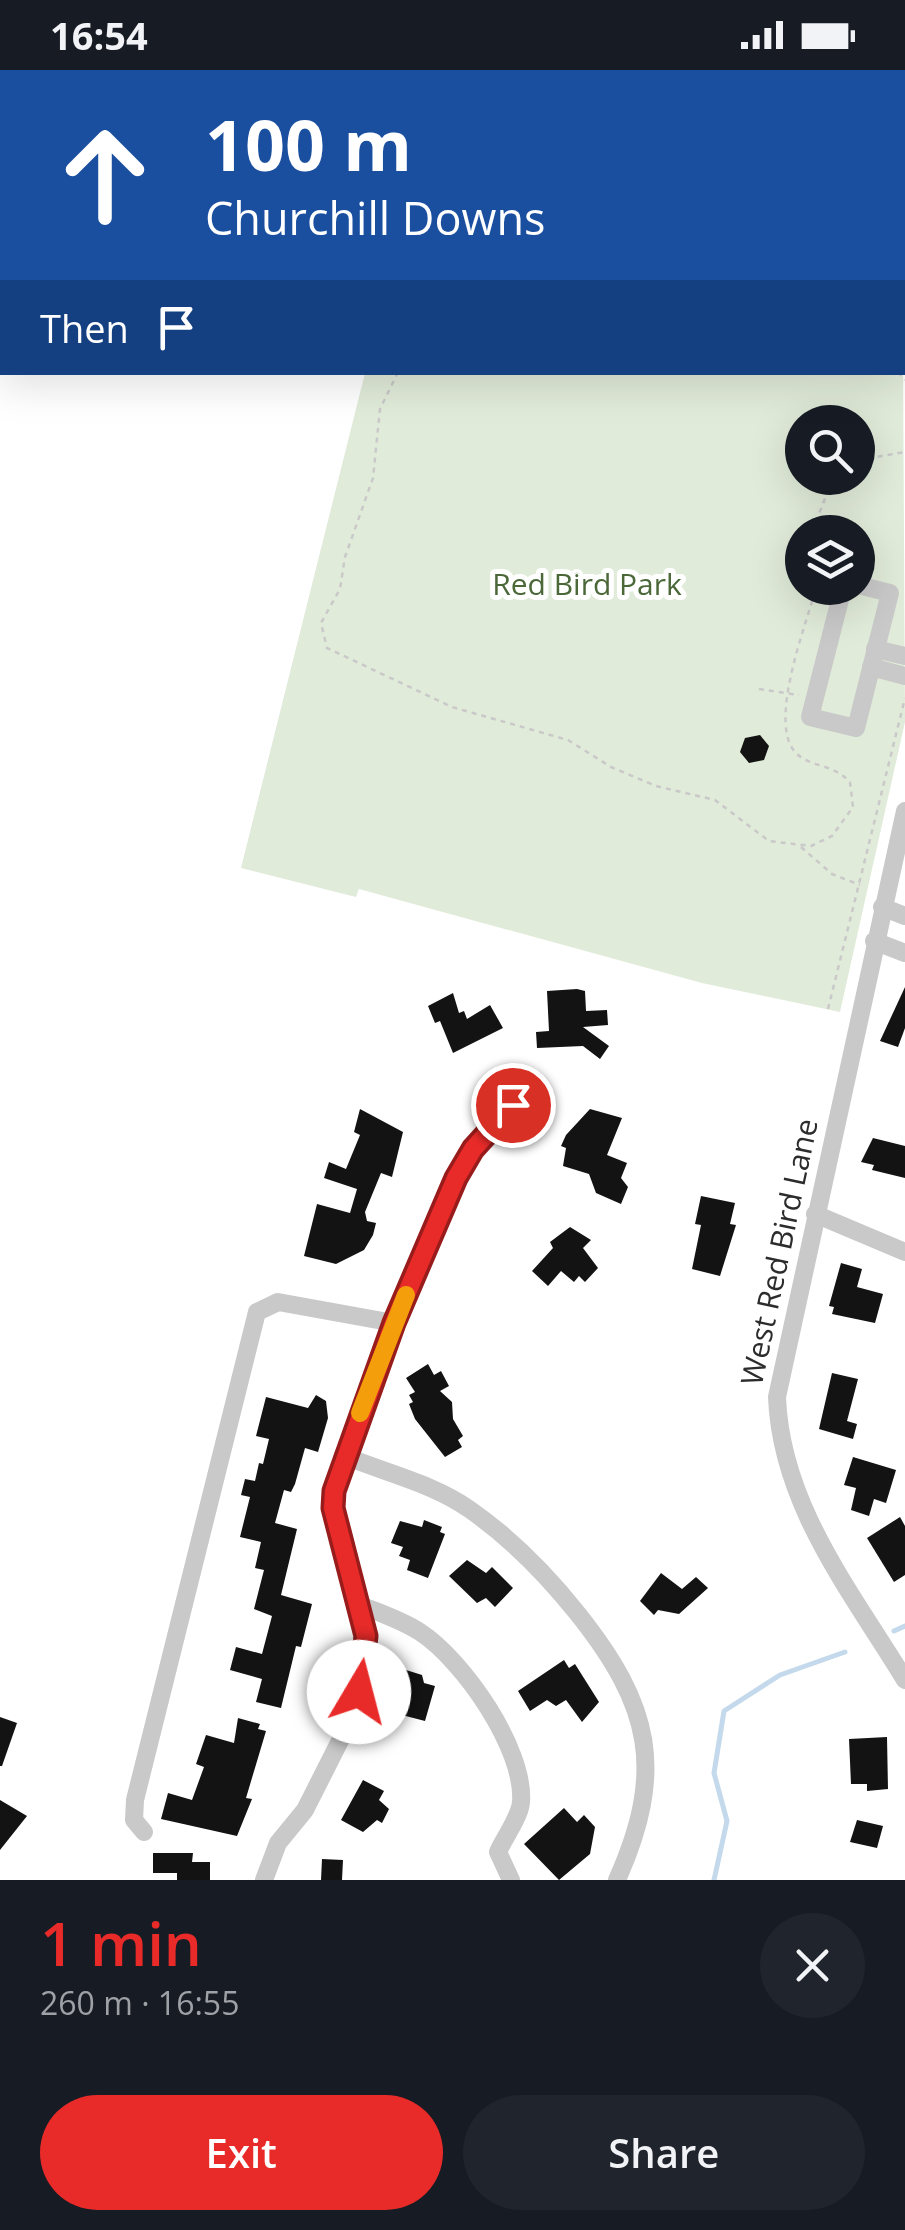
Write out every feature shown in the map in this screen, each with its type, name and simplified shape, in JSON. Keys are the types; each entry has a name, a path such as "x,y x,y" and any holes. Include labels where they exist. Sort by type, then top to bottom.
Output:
{"street":[{"path":"839,605 810,716 856,728 890,592 875,589"},
{"path":"873,658 905,656"},
{"path":"873,658 905,676"},
{"name":"West Red Bird Lane","path":"905,810 777,1397 784,1454 810,1525 905,1680"},
{"path":"882,907 905,916"},
{"path":"874,941 905,952"},
{"path":"264,1880 278,1842 305,1810 354,1713 366,1636 333,1508 344,1455 394,1323 456,1178 473,1149 513,1105"},
{"path":"816,1214 905,1252"},
{"path":"144,1832 134,1820 135,1800 257,1312 278,1302 394,1323"},
{"path":"344,1455 425,1486 482,1519 554,1584 625,1678 640,1719 645,1764 634,1842 616,1880"},
{"path":"355,1603 417,1630 438,1646 459,1666 492,1713 511,1755 522,1804 498,1852 511,1880"}],"path":[{"path":"397,375 380,409 373,478 345,556 340,589 324,612 322,637 327,648 452,708 568,740 611,767 656,786 715,800 770,841 800,846 832,836 847,821 853,794 841,772 792,750 783,726 812,605"},
{"path":"875,457 905,452"},
{"path":"759,689 789,692"},
{"path":"828,1009 905,698"},
{"path":"800,846 832,874 861,885"}],"green space":[{"name":"Red Bird Park","path":"364,375 903,375 905,722 840,1012 702,983 359,889 356,897 241,868"}],"building":[{"path":"760,735 769,746 764,760 749,763 740,752 745,738"},
{"path":"905,987 905,1028 898,1047 880,1041"},
{"path":"547,991 585,991 586,1011 607,1010 608,1025 583,1027 609,1046 600,1059 583,1046 537,1048 536,1032 549,1031"},
{"path":"453,993 459,1013 464,1011 467,1019 490,1005 503,1028 453,1053 440,1021 435,1023 428,1006"},
{"path":"360,1109 403,1132 392,1177 381,1173 365,1212 367,1221 376,1223 373,1235 364,1250 336,1264 304,1256 317,1204 350,1213 357,1189 324,1178 329,1162 346,1169 360,1135 354,1132"},
{"path":"590,1109 622,1118 607,1155 627,1163 621,1178 628,1187 621,1204 596,1193 589,1174 563,1166 566,1148 561,1146 566,1135"},
{"path":"873,1138 905,1146 905,1178 872,1170 874,1165 861,1162"},
{"path":"701,1196 735,1203 730,1224 736,1225 720,1276 692,1269 701,1225 695,1224"},
{"path":"570,1227 591,1240 583,1248 598,1268 585,1282 579,1276 574,1282 561,1271 548,1286 532,1271 553,1248 550,1242"},
{"path":"841,1263 862,1269 857,1287 883,1294 875,1323 832,1314 834,1307 829,1306"},
{"path":"428,1364 434,1375 441,1371 449,1386 440,1391 452,1402 453,1419 463,1436 458,1440 462,1447 445,1457 415,1419 409,1404 413,1402 409,1395 415,1392 406,1378"},
{"path":"832,1373 858,1379 847,1421 857,1424 853,1439 819,1429"},
{"path":"316,1395 326,1401 328,1418 318,1452 305,1448 295,1484 291,1492 284,1490 275,1523 297,1529 281,1595 312,1604 301,1647 296,1646 281,1708 256,1702 262,1679 230,1670 236,1647 262,1654 272,1616 254,1609 264,1570 255,1568 261,1542 240,1537 250,1497 241,1495 245,1479 255,1481 259,1463 263,1464 269,1439 256,1436 266,1397 308,1408"},
{"path":"853,1457 896,1470 886,1503 874,1499 869,1516 851,1510 856,1488 844,1485"},
{"path":"900,1517 905,1526 905,1575 894,1582 867,1538"},
{"path":"424,1520 442,1527 440,1532 445,1534 428,1578 407,1570 410,1560 399,1556 403,1547 391,1543 400,1521 422,1527"},
{"path":"467,1560 486,1573 492,1567 513,1588 495,1607 486,1598 477,1603 449,1576"},
{"path":"661,1573 682,1589 696,1577 708,1588 679,1614 658,1610 654,1615 640,1601"},
{"path":"564,1660 569,1668 575,1664 599,1702 582,1722 566,1700 556,1706 547,1700 530,1711 518,1691"},
{"path":"406,1670 422,1675 424,1683 435,1686 425,1721 398,1714"},
{"path":"0,1717 17,1723 2,1766 0,1766"},
{"path":"238,1718 260,1724 258,1729 266,1731 246,1798 252,1799 237,1836 161,1819 168,1793 192,1800 204,1767 196,1764 206,1735 234,1743"},
{"path":"887,1737 888,1789 867,1791 867,1784 851,1784 849,1739"},
{"path":"363,1780 384,1791 379,1800 389,1809 382,1823 377,1820 363,1832 341,1820"},
{"path":"0,1800 27,1816 0,1850"},
{"path":"564,1808 577,1822 584,1815 595,1827 590,1854 559,1880 524,1844"},
{"path":"857,1820 883,1826 877,1848 850,1842"},
{"path":"153,1853 193,1853 192,1862 210,1862 210,1880 177,1880 177,1873 153,1873"},
{"path":"322,1859 343,1860 342,1880 321,1880"}],"waterway":[{"path":"894,1631 905,1626"},
{"path":"714,1880 727,1821 714,1773 724,1711 780,1675 845,1652"}],"slow traffic":[{"path":"360,1413 406,1295"}],"route":[{"path":"359,1692 366,1636 333,1508 334,1491 394,1323 456,1178 473,1149 513,1105"}]}
